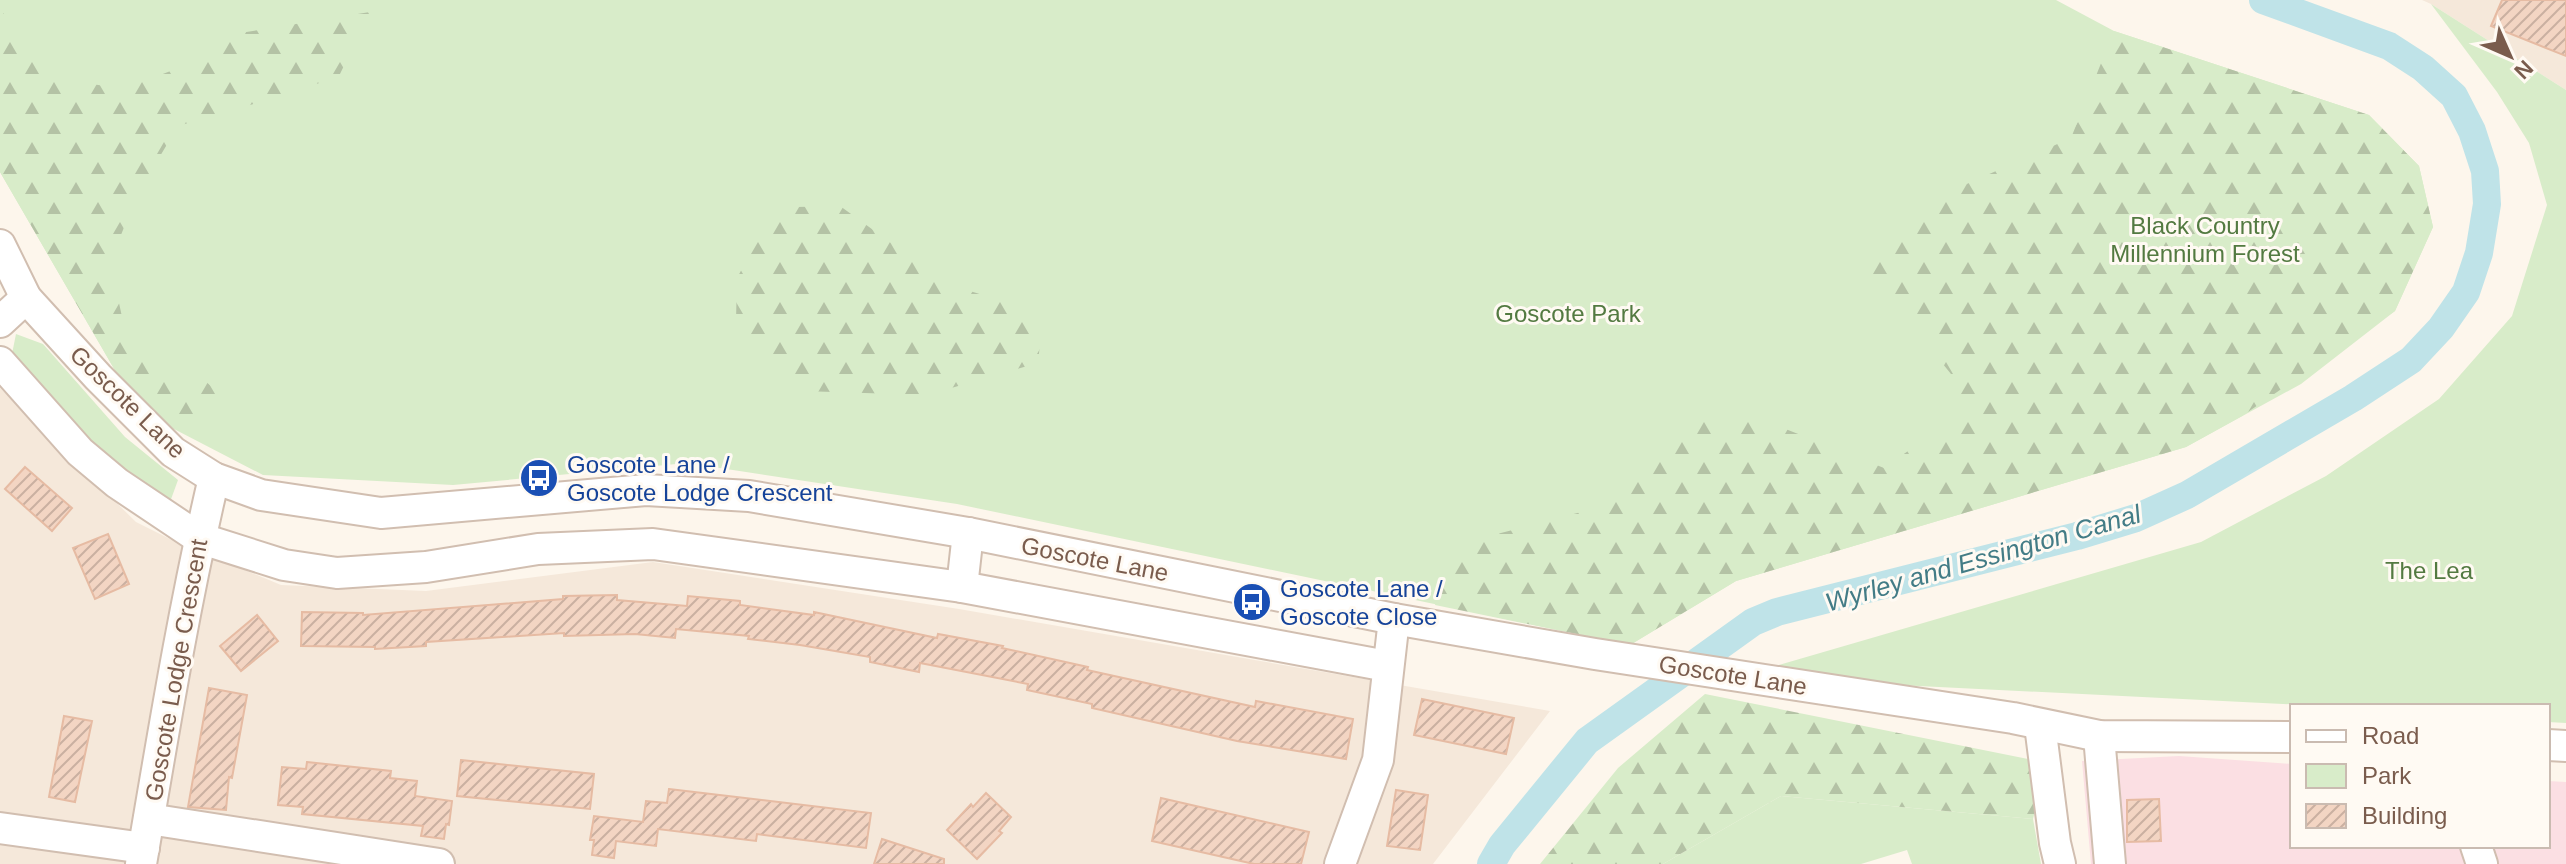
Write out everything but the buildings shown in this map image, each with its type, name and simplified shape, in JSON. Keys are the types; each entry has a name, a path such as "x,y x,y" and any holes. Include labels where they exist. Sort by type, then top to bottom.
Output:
{"street":[{"name":"Goscote Lane","path":"0,245 26,298 98,377 173,452 214,478 261,495 381,513 646,490 749,496 968,533 1394,619 1595,654 2013,718 2099,736 2290,737"},
{"path":"0,322 26,298"},
{"path":"0,362 80,452 117,483 199,538 284,565 337,573 426,567 538,549 653,544 962,587 1387,666"},
{"name":"Goscote Lodge Crescent","path":"145,844 199,538 214,478"},
{"path":"962,587 968,533"},
{"path":"1340,864 1378,760 1394,619"},
{"path":"2040,725 2060,864"},
{"path":"2099,736 2110,864"},
{"path":"0,828 145,844 439,864"}],"shaded area":[{"path":"2422,0 2566,0 2566,90 2431,4"},
{"path":"0,388 136,522 281,585 426,591 653,562 959,609 1550,711 1433,864 0,864"},
{"path":"2179,756 2290,764 2290,848 2550,848 2550,781 2566,782 2566,864 2091,864 2082,761"}],"green space":[{"name":"Goscote Park","path":"0,0 2056,0 2114,31 2369,115 2419,166 2433,227 2395,311 2301,384 2186,447 1736,581 1630,645 957,504 687,463 453,485 263,475 174,429 120,379 0,172"},
{"name":"The Lea","path":"2431,4 2566,90 2566,723 2550,722 2550,704 2290,704 1738,677 2201,542 2326,476 2439,399 2512,316 2547,205 2529,143 2497,92"},
{"path":"0,7 13,31 60,79 124,89 186,65 240,33 370,12 339,76 178,126 138,193 110,262 126,335 159,375 197,374 219,393 203,421 174,429 120,379 0,172"},
{"name":"Black Country Millennium Forest","path":"2114,31 2369,115 2419,166 2433,227 2395,311 2242,416 2186,447 1736,581 1630,645 1435,605 1444,556 1474,540 1585,511 1639,477 1689,417 1753,416 1884,468 1966,410 1951,374 1865,268 1935,198 2071,138"},
{"path":"840,206 948,284 1011,304 1042,324 1038,363 927,395 802,391 736,321 737,278 761,234 796,207"},
{"path":"16,334 43,344 125,437 178,480 170,502 90,445 12,354"},
{"path":"1705,694 2028,759 2041,785 2033,819 1781,796 1663,864 1540,864 1618,768"},
{"path":"1781,796 2033,819 2041,864 1912,864 1907,850 1861,864 1663,864"}],"waterway":[{"name":"Wyrley and Essington Canal","path":"1491,864 1502,845 1587,741 1753,622 1777,612 2077,536 2136,518 2187,495 2353,398 2411,360 2441,328 2466,292 2479,253 2487,204 2485,171 2472,131 2454,96 2423,68 2389,46 2263,0"}],"place":[{"name":"Goscote Lane / Goscote Lodge Crescent","path":"539,478"},
{"name":"Goscote Lane / Goscote Close","path":"1252,602"}]}
